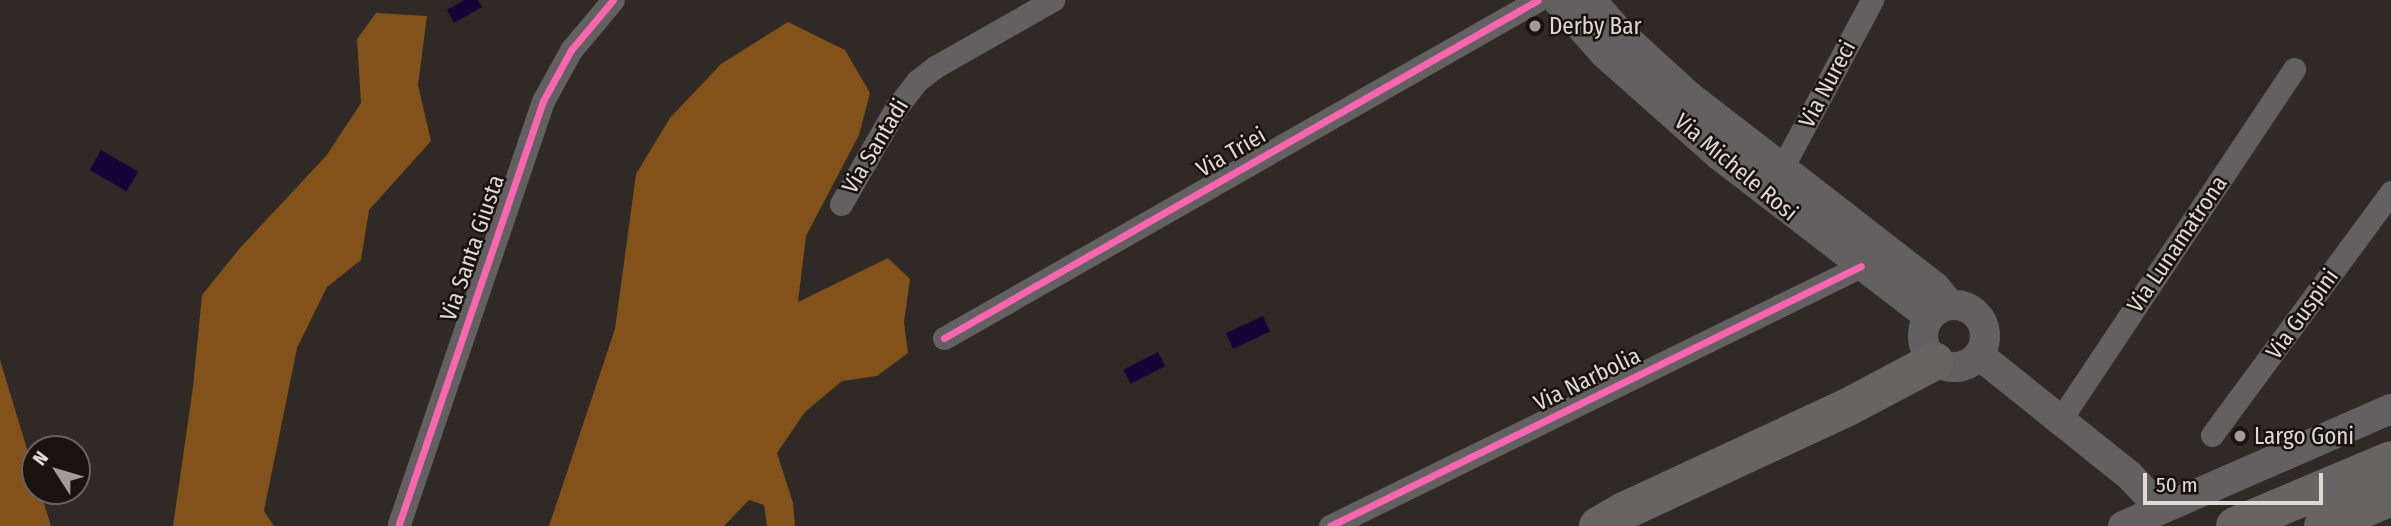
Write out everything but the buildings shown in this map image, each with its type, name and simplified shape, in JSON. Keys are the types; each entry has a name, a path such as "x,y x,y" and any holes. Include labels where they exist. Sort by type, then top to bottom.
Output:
{"highway":[{"path":"1598,526 1624,511 1847,407 1935,361"},
{"path":"2235,526 2391,460"},
{"path":"2323,526 2391,497"}],"street":[{"name":"Via Santa Giusta","path":"399,524 543,101 571,50 613,0"},
{"name":"Via Santadi","path":"841,204 896,108 917,81 935,67 1053,0"},
{"name":"Via Triei","path":"944,338 1538,0"},
{"name":"Via Michele Rosi","path":"1557,0 1604,52 1675,118 1861,266 1940,311"},
{"name":"Via Michele Rosi","path":"1591,0 1620,33 1689,96 1935,287 1940,311"},
{"name":"Via Nureci","path":"1782,168 1872,0"},
{"name":"Via Lunamatrona","path":"2060,420 2294,69"},
{"name":"Via Guspini","path":"2213,435 2391,192"},
{"name":"Via Narbolia","path":"1330,526 1861,266"},
{"path":"1961,305 1978,316 1986,335 1979,355 1963,366 1953,368 1935,361 1928,354 1922,335 1940,311 1961,305"},
{"path":"1979,355 2129,475 2161,509"},
{"path":"2123,526 2391,409"}],"shaded area":[{"path":"464,0 478,0 482,7 454,23 447,10"},
{"path":"376,13 427,16 418,85 431,141 369,210 361,260 327,287 297,348 264,511 274,526 173,526 193,387 202,295 240,248 326,156 361,103 357,39"},
{"path":"788,22 845,50 870,93 859,135 806,236 798,302 888,258 910,279 904,322 908,353 877,376 842,381 805,412 777,453 793,503 795,526 767,526 764,505 749,500 724,526 549,526 615,329 636,174 670,118 721,64"},
{"path":"101,150 138,172 127,191 90,170"},
{"path":"1263,316 1270,331 1233,349 1226,333"},
{"path":"1158,352 1165,366 1131,384 1123,370"},
{"path":"0,360 23,435 21,505 44,505 51,526 0,526"}],"cycle path":[{"path":"399,524 543,101 571,50 613,0"},
{"path":"944,338 1538,0"},
{"path":"1330,526 1861,266"}],"place":[{"name":"Derby Bar","path":"1535,26"},
{"name":"Largo Goni","path":"2240,436"}]}
